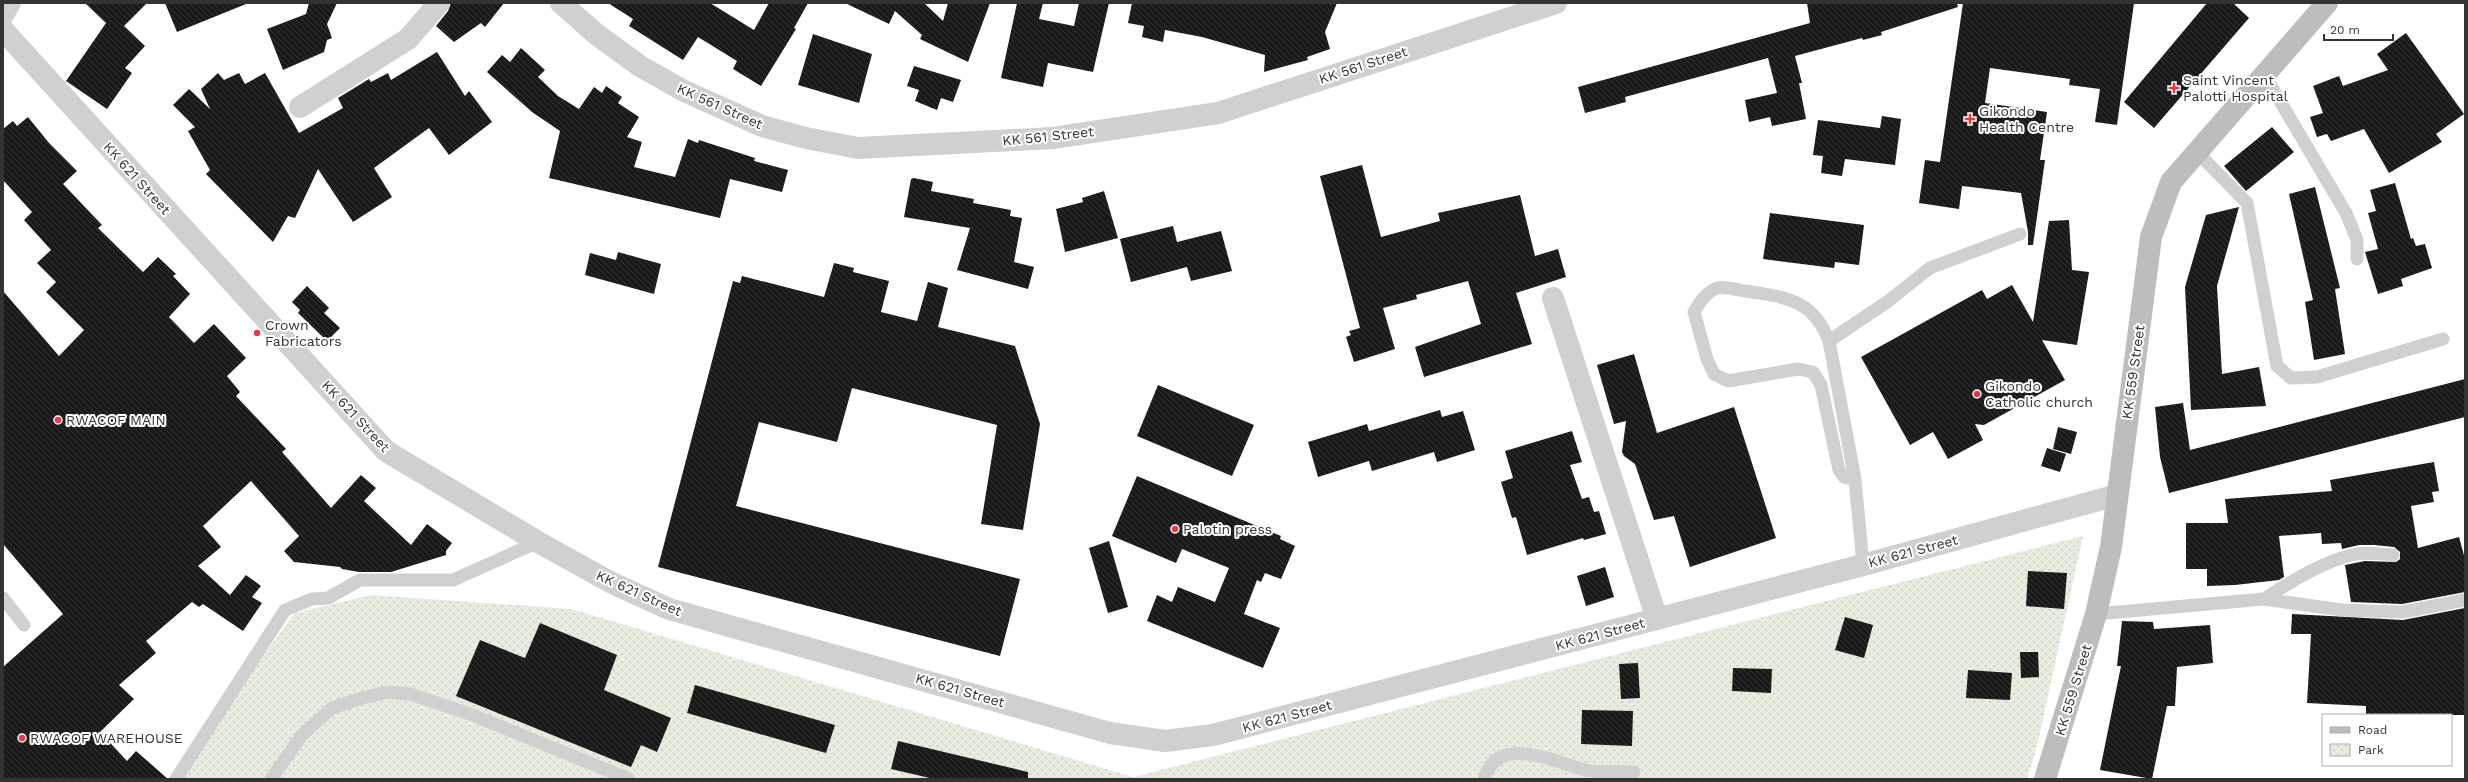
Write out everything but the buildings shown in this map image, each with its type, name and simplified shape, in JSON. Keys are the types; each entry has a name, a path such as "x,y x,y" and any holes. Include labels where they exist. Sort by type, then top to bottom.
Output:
{"main road":[{"name":"KK 559 Street","path":"2045,779 2096,614 2111,547 2152,237 2171,182 2322,6"}],"street":[{"path":"3,15 10,3"},
{"path":"300,106 408,39 440,3"},
{"name":"KK 561 Street","path":"561,3 596,34 640,66 684,91 762,126 806,138 858,148 1053,138 1218,113 1556,3"},
{"name":"KK 621 Street","path":"3,30 386,451 538,542 612,583 669,609 1110,733 1165,741 1213,736 1863,565 2117,495"},
{"path":"1553,298 1657,619"}],"lane":[{"path":"2264,74 2346,213 2357,240 2357,259"},
{"path":"2197,152 2247,203 2277,366 2291,378 2317,377 2443,339"},
{"path":"1829,341 1887,302 1930,268 2020,234"},
{"path":"1855,479 1844,477 1839,470 1821,385 1813,372 1798,369 1728,381 1714,374 1707,359 1694,312 1704,296 1718,287 1788,298 1812,312 1823,324 1829,341 1855,479 1863,565"},
{"path":"176,779 285,610 312,599 328,598 360,580 453,580 538,542"},
{"path":"2264,599 2291,581 2336,559 2358,554 2393,555"},
{"path":"3,598 24,625"},
{"path":"2096,614 2264,599 2342,610 2403,612 2465,600"},
{"path":"271,779 302,735 332,708 362,698 387,692 410,694 470,714 629,779"},
{"path":"1484,779 1493,761 1507,754 1538,754 1586,770 1634,772"}],"green space":[{"path":"2083,536 2037,746 2027,779 172,779 295,613 371,595 572,609 1133,777"}],"place":[{"name":"Saint Vincent Palotti Hospital","path":"2174,88"},
{"name":"Gikondo Health Centre","path":"1970,119"},
{"name":"Crown Fabricators","path":"257,333"},
{"name":"Gikondo Catholic church","path":"1977,394"},
{"name":"RWACOF MAIN","path":"58,420"},
{"name":"Palotin press","path":"1175,529"},
{"name":"RWACOF WAREHOUSE","path":"22,738"}]}
